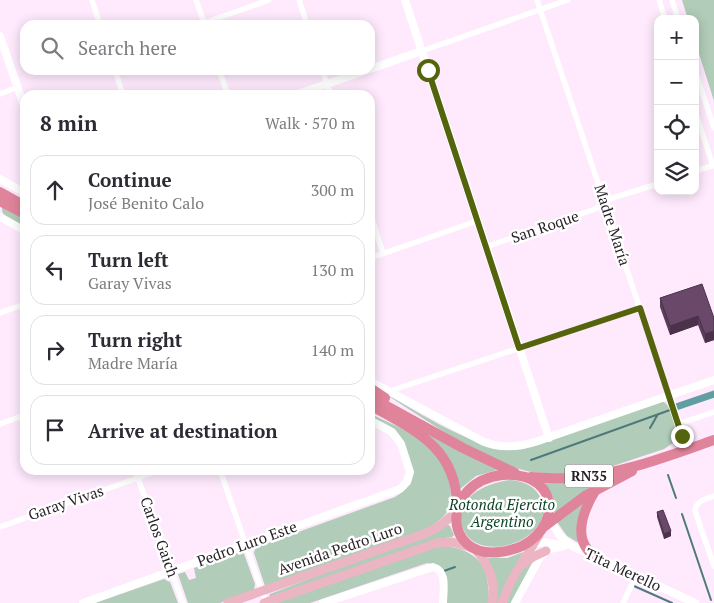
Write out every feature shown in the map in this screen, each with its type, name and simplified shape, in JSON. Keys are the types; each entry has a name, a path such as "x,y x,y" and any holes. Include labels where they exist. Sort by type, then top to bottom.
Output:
{"highway":[{"path":"2,197 20,204"},
{"path":"2,197 20,210"},
{"path":"375,391 440,435"},
{"name":"RN35","path":"375,400 476,455 537,483 543,490 548,502 546,524"},
{"path":"375,409 404,424 428,440 444,457 454,481 457,510 456,520 460,533 465,541 475,549"},
{"path":"375,413 404,424"},
{"name":"RN35","path":"457,510 463,494 480,482 498,475 562,478 604,474 651,462 714,440"},
{"name":"RN35","path":"475,549 488,553 498,553 530,544 546,524 573,504 597,489 651,462"},
{"path":"596,557 585,544 581,526 585,508 597,489"}],"main road":[{"name":"Avenida Pedro Luro","path":"228,603 424,534 438,527 457,510"},
{"name":"Avenida Pedro Luro","path":"265,603 436,543 452,542 475,549"},
{"path":"502,603 530,544"},
{"path":"475,549 485,560 490,572 493,590 492,603"},
{"path":"518,570 530,558 546,551"}],"street":[{"path":"92,0 98,20"},
{"path":"196,0 203,20"},
{"path":"215,20 269,0"},
{"path":"299,0 306,20"},
{"path":"405,0 549,438"},
{"name":"Madre María","path":"537,0 687,449"},
{"path":"375,67 568,0"},
{"path":"659,0 664,15"},
{"path":"672,0 677,15"},
{"path":"0,36 20,93"},
{"path":"117,75 121,90"},
{"path":"222,75 226,90"},
{"path":"324,75 329,90"},
{"path":"309,90 352,75"},
{"path":"699,83 714,128"},
{"path":"0,94 18,87"},
{"path":"699,123 714,166 699,171"},
{"path":"0,179 20,189"},
{"name":"San Roque","path":"486,247 595,209 612,198 654,185"},
{"path":"2,197 20,191"},
{"path":"0,217 20,228"},
{"path":"375,256 477,221"},
{"path":"375,228 383,253"},
{"path":"0,313 20,306"},
{"path":"390,391 640,308"},
{"path":"375,384 486,443 516,446 549,438 714,380"},
{"path":"678,424 714,412"},
{"path":"0,424 20,417"},
{"name":"Pedro Luro Este","path":"83,603 396,491 404,486 408,480 409,468 398,439 390,431 375,423"},
{"name":"Carlos Gaich","path":"137,475 183,603"},
{"name":"Garay Vivas","path":"0,527 146,475"},
{"path":"222,475 265,603"},
{"path":"714,496 702,500 696,506 696,516 714,566"},
{"name":"Tita Merello","path":"546,524 579,550"},
{"name":"Tita Merello","path":"530,544 548,542 579,550 695,603"},
{"path":"515,603 535,563 546,551 564,546"},
{"path":"323,603 433,567 439,570 444,579 443,603"},
{"path":"623,603 636,576"}],"green space":[{"path":"682,0 714,0 714,101 699,54 699,15 687,15"},
{"path":"2,207 20,216 20,225 6,218"},
{"path":"376,388 460,435 496,448 515,450 538,445 661,401 665,403 671,412 676,441 664,449 607,468 559,474 531,472 515,468 458,441"},
{"path":"375,416 409,432 421,440 439,459 446,471 450,486 451,501 447,512 426,529 265,586 254,553 257,547 395,497 411,482 411,464 402,439 391,428 375,419"},
{"path":"424,432 497,470 476,476 460,489 443,450"},
{"path":"614,475 554,512 553,498 545,483"},
{"name":"Rotonda Ejercito Argentino","path":"510,480 528,485 539,494 543,515 537,528 525,538 509,545 493,547 478,544 466,535 461,519 464,506 470,497 481,489 495,483"},
{"path":"583,501 579,542 577,542 567,536 557,522"},
{"path":"448,525 454,535 452,537 438,539 269,597 270,594"},
{"path":"448,546 469,553 482,565 488,581 489,603 446,603 437,565 427,563 310,603 273,603 431,548"},
{"path":"243,551 255,584 254,590 220,603 188,603 178,574 185,572 189,580 196,578 194,568"},
{"path":"523,552 499,603 495,603 487,558 507,558"},
{"path":"533,562 512,603 506,603 519,573"},
{"path":"164,579 170,582 178,603 95,603"}],"building":[{"path":"702,284 714,318 714,331 705,334 698,316 670,326 660,298"},
{"path":"663,510 671,531 664,534 657,512"}],"waterway":[{"path":"676,407 714,394"},
{"path":"531,460 670,410"},
{"path":"650,428 658,414"},
{"path":"668,475 676,498"},
{"path":"682,514 711,600"},
{"path":"444,571 455,567"},
{"path":"634,586 672,603"}],"route":[{"path":"428,70 519,348 640,308 682,436"}]}
